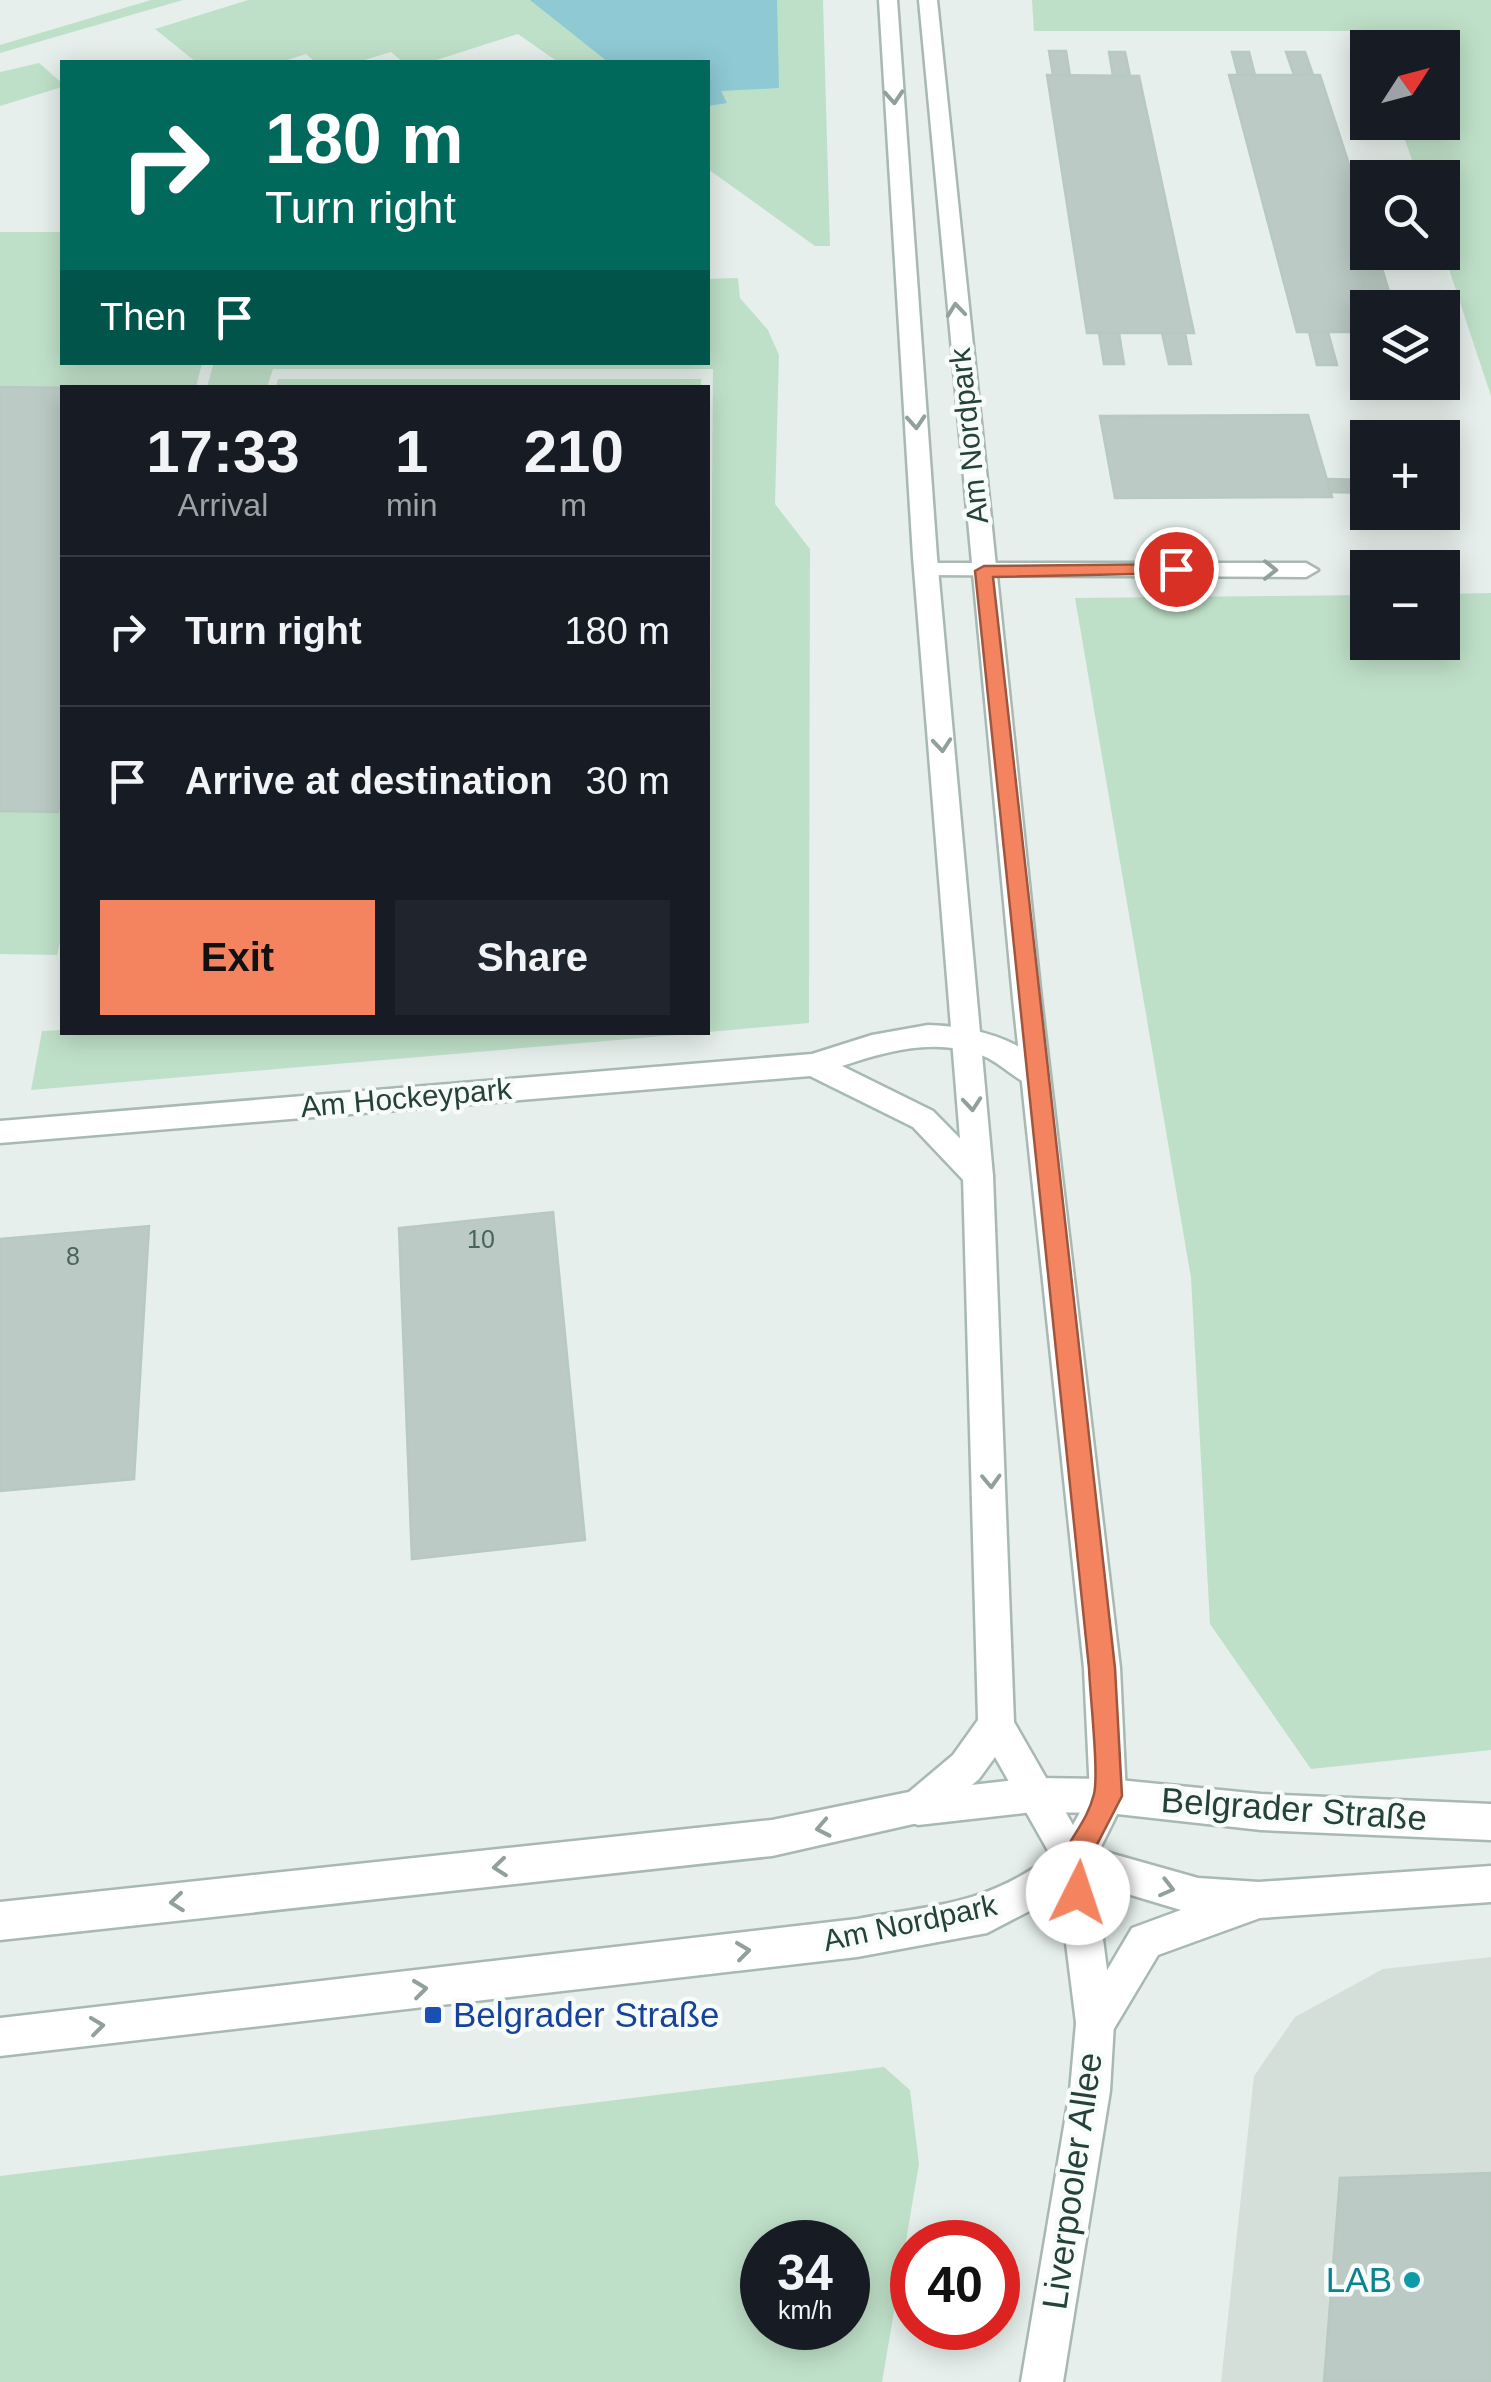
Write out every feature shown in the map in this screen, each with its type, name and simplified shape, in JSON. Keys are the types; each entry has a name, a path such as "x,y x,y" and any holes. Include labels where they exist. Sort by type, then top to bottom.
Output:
{"street":[{"name":"Am Nordpark","path":"888,0 927,570 978,1176 998,1680 996,1725"},
{"name":"Am Nordpark","path":"0,2037 858,1938 987,1914 1033,1892 1074,1861 1108,1796 1102,1668 1035,1076 928,0"},
{"path":"927,570 1306,570"},
{"name":"Am Hockeypark","path":"0,1132 813,1065 889,1039 966,1036 1002,1050 1035,1076"},
{"path":"813,1065 923,1119 978,1176"},
{"path":"0,1921 772,1838 918,1808 966,1767 996,1725 1074,1861 1198,1896 1259,1900 1491,1884"},
{"name":"Belgrader Straße","path":"918,1808 1033,1795 1108,1796 1261,1812 1491,1822"},
{"name":"Liverpooler Allee","path":"1042,2382 1090,2091 1095,2023 1074,1861"},
{"path":"1095,2023 1145,1942 1259,1900"}],"shaded area":[{"path":"1491,1957 1491,2382 1221,2382 1254,2076 1295,2017 1383,1969"}],"green space":[{"path":"151,0 183,0 0,53 0,45"},
{"path":"248,0 823,0 830,246 815,246 710,170 710,60 555,60 518,34 436,60 401,60 391,52 365,60 313,60 306,54 287,60 194,60 155,29"},
{"path":"1032,0 1491,0 1491,396 1460,302 1460,290 1456,290 1449,270 1460,270 1460,160 1412,160 1405,140 1460,140 1460,30 1034,31"},
{"path":"39,63 60,81 60,88 0,106 0,72"},
{"path":"0,232 60,232 60,365 202,365 196,385 60,385 60,942 57,955 0,954"},
{"path":"738,278 740,298 768,330 779,355 775,504 810,549 809,1023 710,1032 713,369 273,369 268,385 208,385 213,365 710,365 710,279"},
{"path":"278,379 701,379 701,385 276,385"},
{"path":"1491,593 1491,1750 1311,1769 1210,1624 1191,1278 1075,598 1350,595 1350,660 1460,660 1460,594"},
{"path":"60,1030 60,1035 677,1035 31,1090 42,1031"},
{"path":"884,2067 910,2090 919,2164 909,2220 890,2220 890,2335 882,2382 0,2382 0,2176"}],"water":[{"path":"530,0 777,0 779,88 721,91 727,103 710,106 710,60 605,60"}],"building":[{"path":"1049,51 1066,51 1070,76 1053,75"},
{"path":"1109,52 1125,52 1130,76 1113,76"},
{"path":"1232,52 1249,52 1255,75 1238,75"},
{"path":"1286,52 1305,52 1313,75 1294,75"},
{"path":"1047,75 1139,76 1194,333 1087,333"},
{"path":"1229,75 1320,75 1350,168 1350,270 1382,270 1389,290 1350,290 1350,332 1297,332"},
{"path":"1309,332 1328,332 1337,365 1317,365"},
{"path":"1099,333 1119,333 1124,364 1104,364"},
{"path":"1162,333 1185,333 1191,364 1169,364"},
{"path":"0,387 60,388 60,804 58,812 0,811"},
{"path":"1308,415 1332,497 1115,498 1100,416"},
{"path":"1327,479 1350,480 1350,493 1330,492"},
{"path":"553,1212 585,1540 412,1559 399,1228"},
{"path":"149,1226 134,1479 0,1491 0,1239"},
{"name":"LAB","path":"1491,2173 1491,2382 1324,2382 1340,2178"}],"place":[{"name":"Belgrader Straße","path":"433,2015"},
{"name":"LAB","path":"1412,2280"}],"route":[{"path":"1078,1893 1074,1861 1108,1796 1102,1668 1031,1037 984,571 1176,569"}]}
